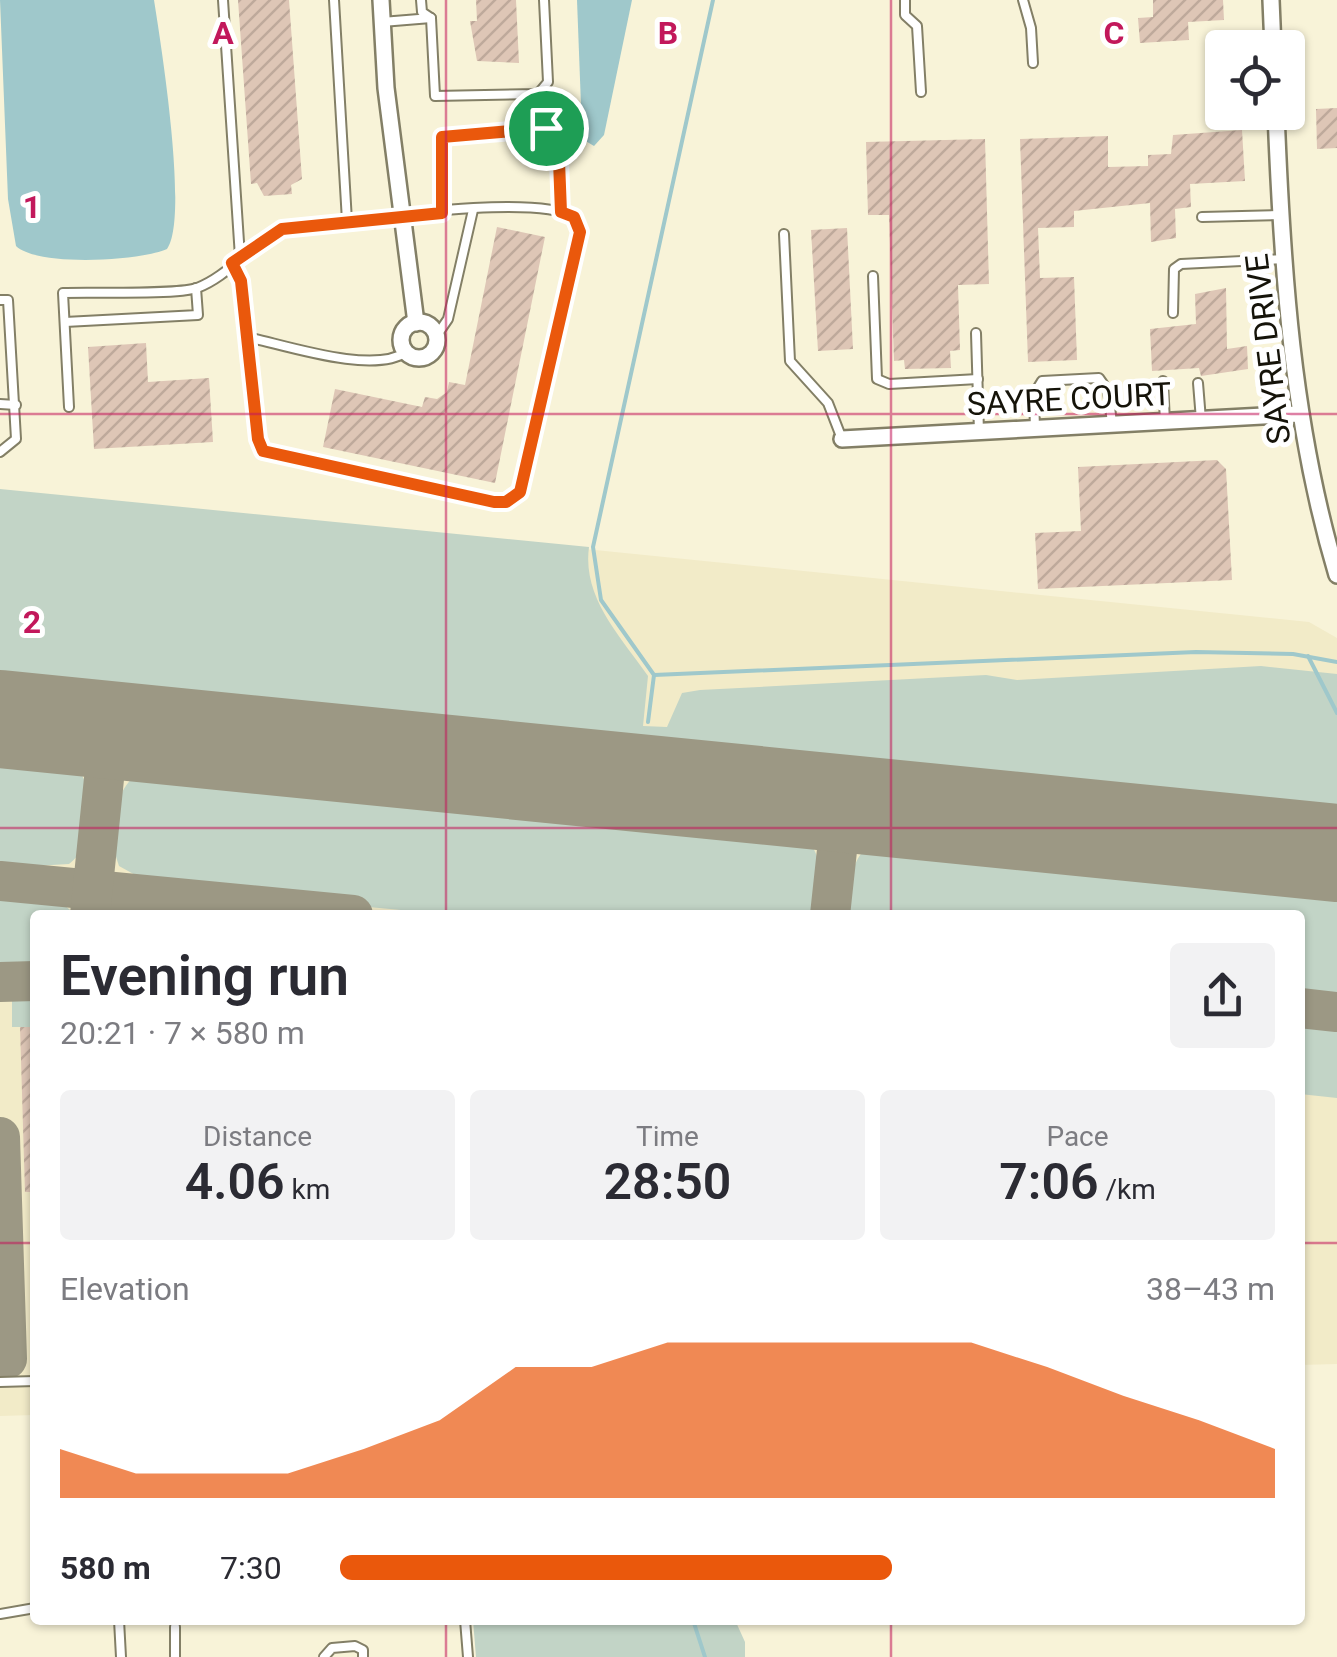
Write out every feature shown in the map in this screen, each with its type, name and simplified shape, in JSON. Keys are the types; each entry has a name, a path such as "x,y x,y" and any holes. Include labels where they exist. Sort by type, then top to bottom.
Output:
{"street":[{"path":"381,0 416,323"},
{"path":"1271,0 1272,30"},
{"name":"SAYRE DRIVE","path":"1277,130 1280,215 1299,414 1337,575"},
{"path":"416,323 429,324 436,334 437,346 428,356 414,358 406,352 403,333 416,323"},
{"name":"SAYRE COURT","path":"842,439 1299,414"}],"lane":[{"path":"69,407 63,293 196,288 236,260 282,229 522,206 561,212 574,217 580,232 524,484 506,502 263,451 258,439 236,260 223,0"},
{"path":"334,0 347,221"},
{"path":"421,0 422,12 431,18"},
{"path":"431,18 435,96 538,94 548,82 544,0"},
{"path":"904,0 905,15 917,26 921,92"},
{"path":"1023,0 1031,28 1033,63"},
{"path":"382,22 431,18"},
{"path":"442,213 442,137 546,128 558,136 561,212"},
{"path":"436,334 448,318 472,210"},
{"path":"1202,217 1280,215"},
{"path":"784,234 790,361 828,403 842,439"},
{"path":"1174,313 1174,269 1181,264 1284,258"},
{"path":"873,276 877,379 889,384 978,379"},
{"path":"65,322 198,315 196,288"},
{"path":"0,300 8,300 16,405 16,440 0,452"},
{"path":"976,333 979,432"},
{"path":"247,337 360,361 388,361 406,352"},
{"path":"1035,429 1034,394 1042,381 1099,378 1108,391 1112,424"},
{"path":"1164,381 1165,422"},
{"path":"1198,383 1201,420"},
{"path":"0,404 16,405"},
{"path":"0,1382 30,1381"},
{"path":"0,1614 30,1609"},
{"path":"119,1625 121,1657"},
{"path":"465,1625 468,1657"},
{"path":"175,1627 176,1657"},
{"path":"324,1657 332,1648 356,1646 363,1650 364,1657"}],"shaded area":[{"path":"0,490 1309,622 1337,638 1337,1364 1305,1365 1305,910 30,910 30,1415 0,1416"}],"green space":[{"path":"0,489 589,547 588,566 597,600 648,676 643,726 667,727 682,693 700,690 986,675 1017,680 1261,666 1337,674 1337,828 0,697"},
{"path":"0,746 54,755 79,771 89,801 87,823 80,851 69,864 0,868"},
{"path":"157,763 787,826 809,842 815,852 821,875 818,910 401,910 157,887 119,866 113,836 122,792 142,770"},
{"path":"896,836 1337,878 1337,997 1305,994 1305,910 847,910 856,864 870,845"},
{"path":"0,894 57,899 70,910 30,910 30,970 0,971"},
{"path":"30,995 30,1027 12,1027 12,997"},
{"path":"1305,1028 1337,1031 1337,1098 1305,1095"},
{"path":"473,1625 737,1625 745,1642 745,1657 476,1657"}],"water":[{"path":"0,0 154,0 174,168 173,231 167,249 135,257 90,260 45,257 16,246 8,199"},
{"path":"577,0 632,0 604,135 594,146 584,140 582,132"}],"building":[{"path":"238,0 289,0 302,179 291,185 292,194 264,196 257,183 251,184"},
{"path":"476,0 516,0 519,63 477,61 470,21 477,21"},
{"path":"1153,0 1223,0 1224,20 1188,22 1189,40 1140,43 1138,18 1153,17"},
{"path":"1337,108 1337,148 1317,149 1316,109"},
{"path":"1242,130 1245,181 1190,184 1191,207 1175,209 1176,238 1151,242 1150,203 1074,211 1074,227 1038,228 1040,278 1074,277 1077,360 1028,362 1020,139 1108,136 1108,167 1148,166 1148,155 1171,154 1173,135"},
{"path":"985,139 989,284 958,285 960,350 950,351 951,368 905,369 904,360 894,361 889,215 868,215 866,142"},
{"path":"497,227 545,237 495,483 323,447 335,389 422,407 425,397 437,399 447,392 449,382 465,385"},
{"path":"847,228 853,349 818,351 811,230"},
{"path":"1226,288 1227,349 1247,346 1248,369 1201,376 1199,368 1152,371 1150,329 1196,324 1195,294"},
{"path":"146,343 148,382 209,378 213,442 94,449 88,347"},
{"path":"1217,460 1226,469 1232,580 1038,589 1035,533 1081,531 1078,467"},
{"path":"20,1027 30,1027 30,1192 25,1192"}],"waterway":[{"path":"648,722 654,675 601,600 593,547 713,0"},
{"path":"654,675 1196,652 1293,654 1337,662"},
{"path":"1308,656 1337,713"},
{"path":"695,1625 705,1657"}],"taxiway":[{"path":"91,910 109,730"},
{"path":"831,910 842,804"},
{"path":"0,881 301,910"},
{"path":"0,982 30,981"},
{"path":"1305,1009 1337,1012"},
{"path":"0,1137 7,1359"}],"runway":[{"path":"0,719 1337,853"}],"route":[{"path":"546,128 558,136 561,212 574,217 580,232 520,492 506,502 494,502 263,451 258,439 241,281 232,263 282,229 442,213 442,137 546,128"}]}
